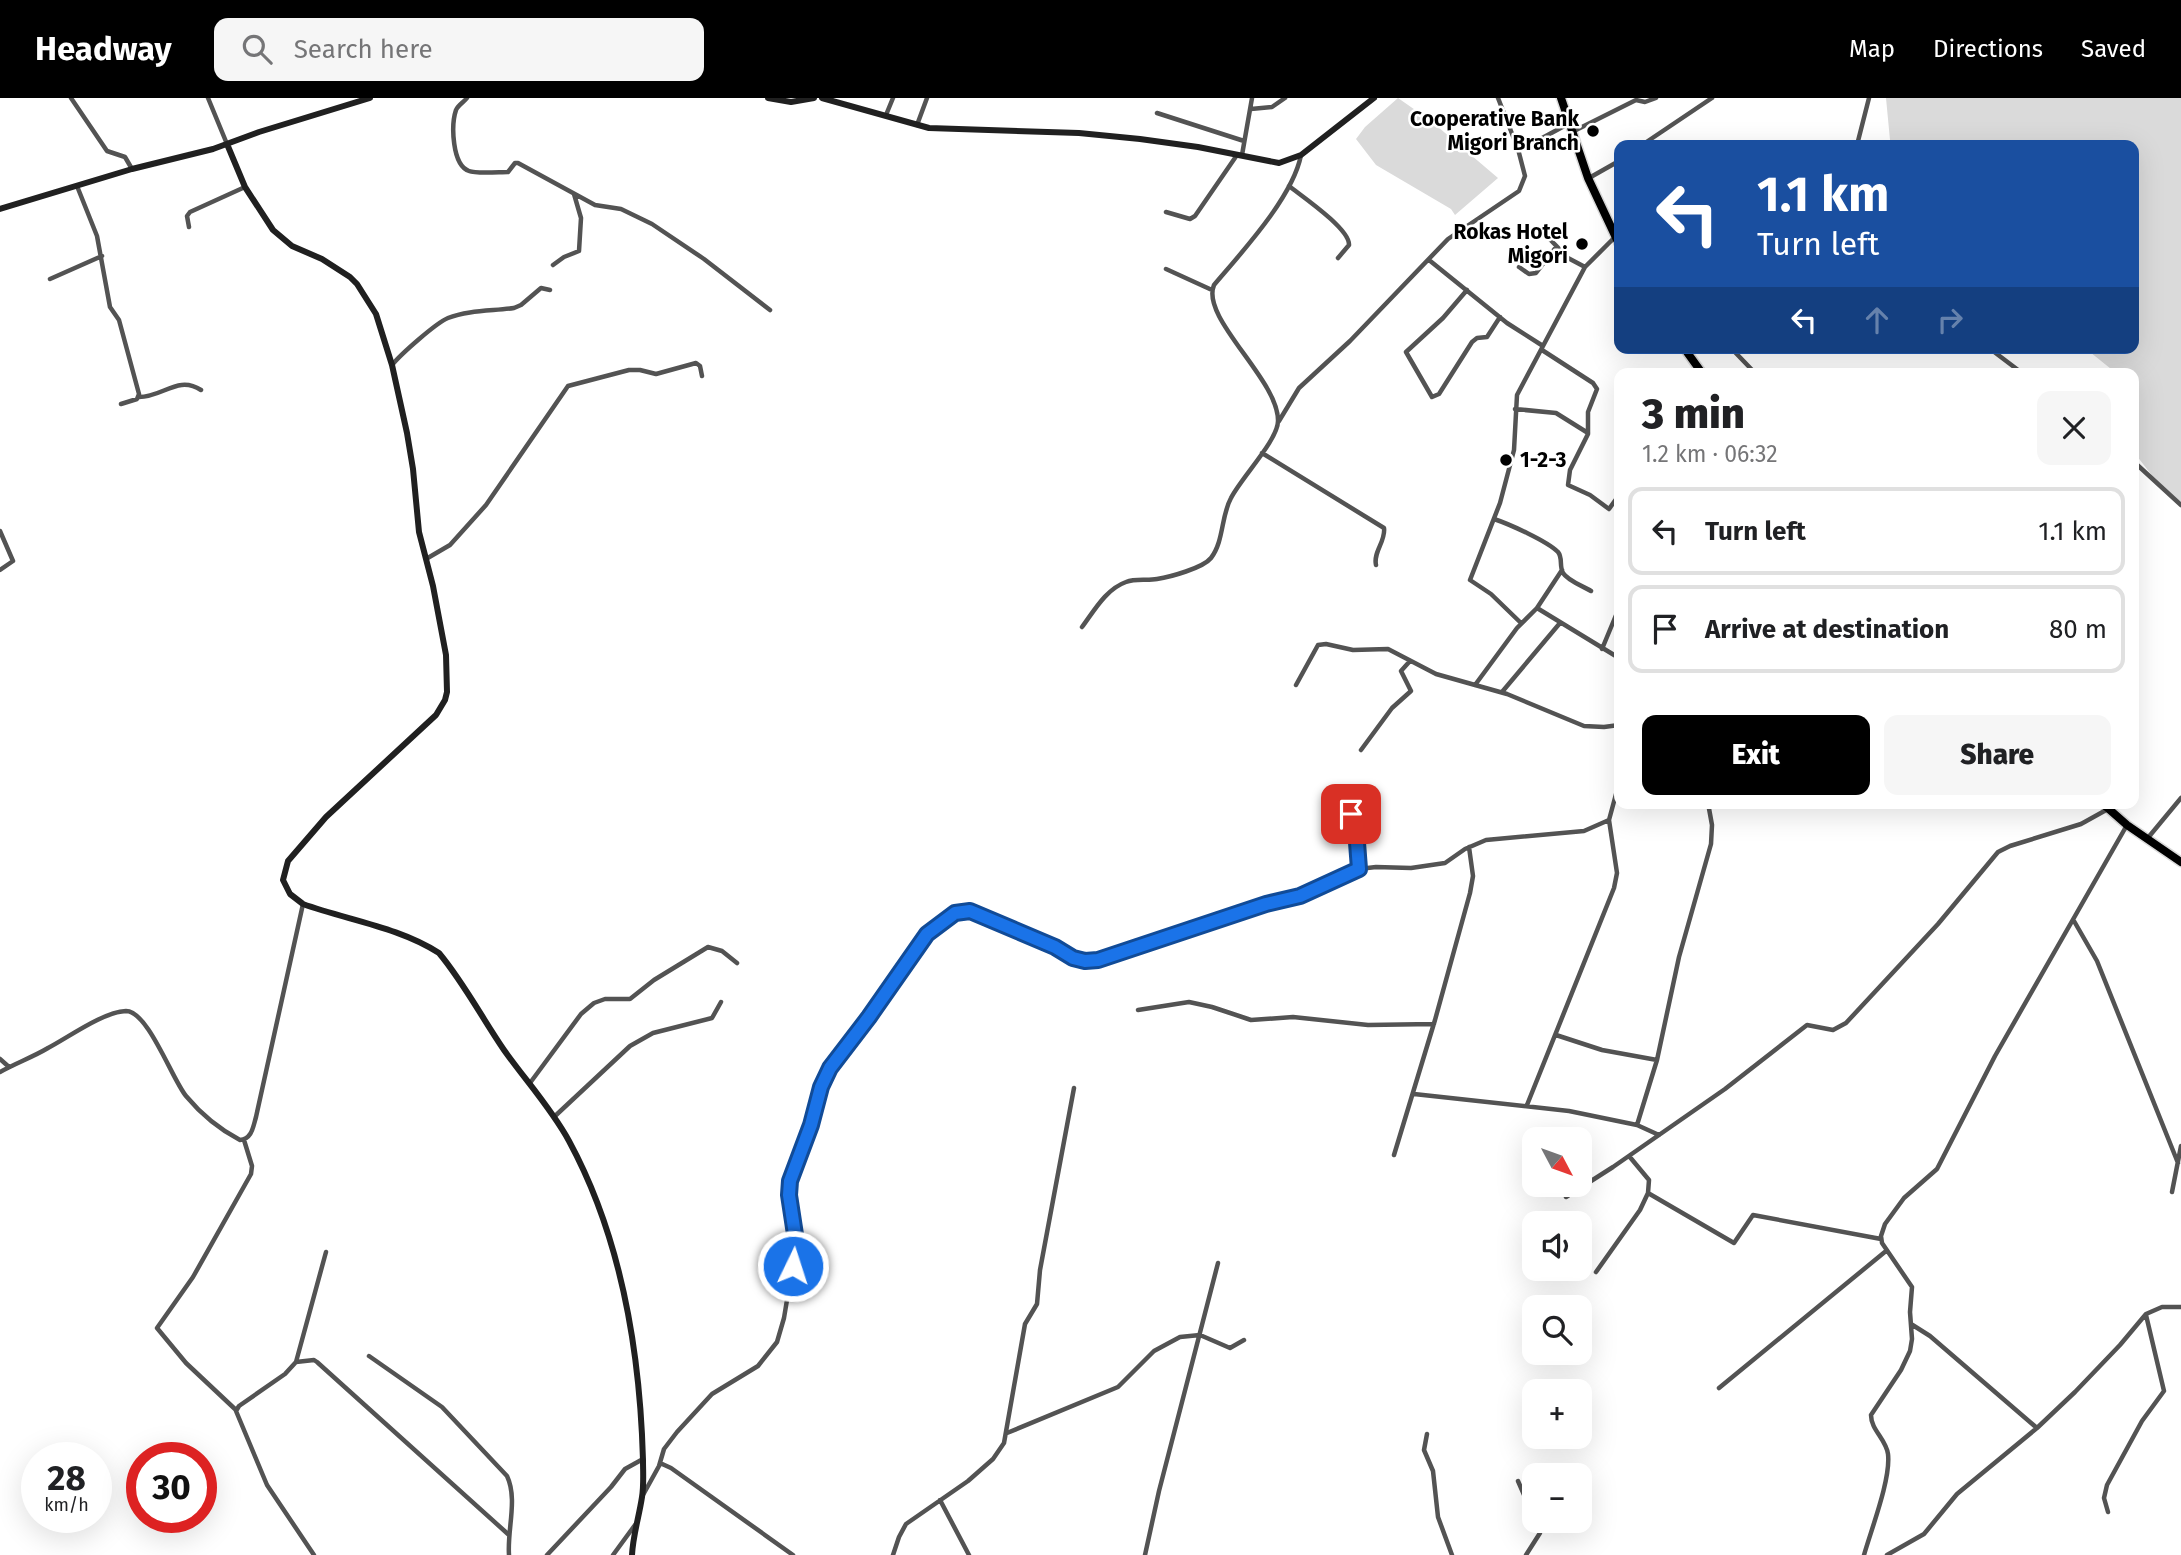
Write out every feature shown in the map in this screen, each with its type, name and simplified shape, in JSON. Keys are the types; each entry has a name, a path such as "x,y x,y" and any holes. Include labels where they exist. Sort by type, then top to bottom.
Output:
{"highway":[{"path":"1561,98 1588,178 1614,233"},
{"path":"2108,809 2181,862"}],"street":[{"path":"72,98 107,150 125,158 132,169"},
{"path":"208,98 245,187 269,224 282,239 333,265 357,284 376,314 392,365 411,456 418,523 446,655 445,700 425,727 355,788 293,852 283,880 290,894 303,904 406,937 439,953 569,1140 589,1183 618,1262 636,1376 643,1459 642,1496 632,1555"},
{"path":"0,209 132,169 183,158 370,98"},
{"path":"467,98 456,111 453,135 463,167 473,172 508,172 514,163 519,163 598,206 621,209 652,223 770,310"},
{"path":"768,98 791,102 814,98"},
{"path":"822,98 917,125 942,129 1100,135 1198,147 1279,163 1301,155 1373,98"},
{"path":"886,116 892,98"},
{"path":"917,125 927,98"},
{"path":"1166,212 1191,219 1214,192 1240,155 1252,98"},
{"path":"1251,108 1272,107 1285,98"},
{"path":"1082,627 1104,598 1123,583 1163,578 1196,568 1210,559 1220,538 1226,507 1239,483 1262,453 1299,388 1455,233 1519,191 1525,176 1509,120 1498,98"},
{"path":"1518,149 1636,100 1647,102 1656,98"},
{"path":"1649,140 1712,98"},
{"path":"1858,140 1869,98"},
{"path":"1157,113 1244,141"},
{"path":"1278,424 1264,383 1217,312 1211,297 1212,290 1289,186 1297,173 1301,155"},
{"path":"1588,178 1614,165"},
{"path":"77,185 93,225 102,256 110,307 120,320 139,397"},
{"path":"1289,186 1336,225 1349,240 1349,246 1338,258"},
{"path":"189,227 187,216 190,212 245,187"},
{"path":"553,265 561,258 580,250 581,218 574,194"},
{"path":"1531,235 1539,229 1556,247 1584,267"},
{"path":"1521,624 1492,594 1471,581 1494,519 1514,450 1517,395 1584,267 1614,242"},
{"path":"1519,267 1530,274 1536,273 1556,247"},
{"path":"50,279 102,256"},
{"path":"1429,260 1500,317 1596,386 1597,393 1588,412 1588,434 1570,470 1568,485 1590,495 1609,509 1614,502"},
{"path":"1166,270 1212,290"},
{"path":"392,365 445,319 514,308 541,288 550,290"},
{"path":"1467,290 1443,318 1406,352 1432,397 1439,394 1472,342 1476,338 1487,337 1500,317"},
{"path":"1737,354 1750,368"},
{"path":"1997,354 2015,368"},
{"path":"426,559 446,548 486,505 569,386 629,370 656,374 694,364 699,365 702,376"},
{"path":"121,404 189,384 201,390"},
{"path":"1515,409 1556,413 1588,434"},
{"path":"1262,453 1384,528 1385,533 1375,558 1376,565"},
{"path":"2139,466 2181,505"},
{"path":"1494,519 1507,523 1552,548 1560,554 1562,570 1568,578 1591,591"},
{"path":"0,531 13,561 0,570"},
{"path":"1475,685 1521,624 1537,608 1562,570"},
{"path":"1537,608 1614,655"},
{"path":"1602,649 1614,620"},
{"path":"1502,692 1560,623"},
{"path":"1296,685 1315,648 1320,644 1353,650 1388,649 1436,674 1502,692 1584,726 1614,726"},
{"path":"1361,751 1392,708 1410,691 1401,671 1410,661"},
{"path":"2147,839 2181,798"},
{"path":"1527,1105 1616,882 1616,861 1609,820 1614,802"},
{"path":"1637,1125 1657,1060 1679,957 1711,844 1709,809"},
{"path":"1592,1180 1736,1081 1807,1025 1833,1030 1846,1023 1913,952 1998,852 2081,824 2101,809"},
{"path":"1337,827 1347,817 1354,815 1359,869"},
{"path":"642,1496 660,1463 667,1443 719,1389 758,1366 776,1342 784,1318 795,1252 790,1181 811,1125 821,1087 830,1068 927,934 935,927 958,911 975,912 1055,947 1073,958 1098,960 1266,904 1294,898 1359,869 1410,868 1445,863 1469,847 1492,839 1584,831 1609,820"},
{"path":"1864,1555 1886,1478 1888,1459 1886,1447 1873,1425 1871,1415 1906,1361 1912,1339 1912,1287 1886,1251 1881,1239 1885,1224 1896,1207 1937,1169 1994,1056 2127,825"},
{"path":"1394,1155 1414,1094 1472,883 1469,847"},
{"path":"244,1140 251,1134 256,1117 303,904"},
{"path":"2074,920 2097,961 2178,1163"},
{"path":"530,1083 581,1014 594,1003 605,999 630,999 654,980 708,947 722,951 737,963"},
{"path":"554,1117 630,1046 653,1034 712,1018 721,1002"},
{"path":"1138,1010 1189,1002 1251,1020 1285,1017 1321,1018 1368,1025 1434,1024"},
{"path":"0,1072 97,1021 123,1011 130,1012 138,1015 176,1082 192,1103 216,1125 235,1138 244,1140"},
{"path":"1556,1035 1602,1050 1657,1060"},
{"path":"0,1059 9,1067"},
{"path":"893,1555 906,1524 960,1488 1002,1448 1025,1324 1037,1304 1040,1270 1074,1088"},
{"path":"1414,1094 1569,1111 1637,1125 1659,1135"},
{"path":"244,1140 252,1166 251,1174 192,1277 157,1328 186,1363 236,1410 267,1485 314,1555"},
{"path":"2172,1192 2181,1146"},
{"path":"1596,1272 1640,1210 1648,1193 1649,1180 1629,1156"},
{"path":"1648,1193 1734,1243 1753,1215 1881,1239"},
{"path":"1719,1388 1886,1251"},
{"path":"236,1410 285,1374 296,1362 326,1252"},
{"path":"1145,1555 1217,1263"},
{"path":"1886,1555 1924,1534 1957,1494 2037,1428 2120,1345 2146,1314 2162,1307 2181,1307"},
{"path":"2108,1512 2104,1498 2107,1485 2141,1420 2164,1391 2146,1314"},
{"path":"1911,1324 1930,1336 2037,1428"},
{"path":"1006,1434 1113,1390 1125,1383 1154,1351 1180,1337 1200,1335 1230,1348 1244,1340"},
{"path":"369,1356 439,1405 500,1466 510,1485 509,1555"},
{"path":"296,1362 317,1362 509,1535"},
{"path":"1427,1434 1424,1450 1433,1471 1438,1517 1452,1555"},
{"path":"547,1555 621,1473 643,1459"},
{"path":"660,1463 671,1468 793,1555"},
{"path":"1518,1481 1522,1490"},
{"path":"940,1500 969,1555"},
{"path":"613,1555 636,1525"},
{"path":"1526,1555 1540,1533"}],"shaded area":[{"path":"1398,98 1431,121 1498,178 1455,215 1451,209 1376,165 1356,139 1365,127"},
{"path":"1886,98 2181,98 2181,506 2139,459 2139,368 2110,368 2092,354 2139,354 2139,140 1890,140"}],"place":[{"name":"Cooperative Bank Migori Branch","path":"1593,131"},
{"name":"Rokas Hotel Migori","path":"1582,244"},
{"name":"1-2-3","path":"1506,460"}],"route":[{"path":"793,1266 796,1241 789,1195 790,1181 811,1125 821,1087 830,1068 927,934 935,927 958,911 975,912 1055,947 1073,958 1098,960 1266,904 1287,901 1359,869 1355,816 1351,814"}]}
